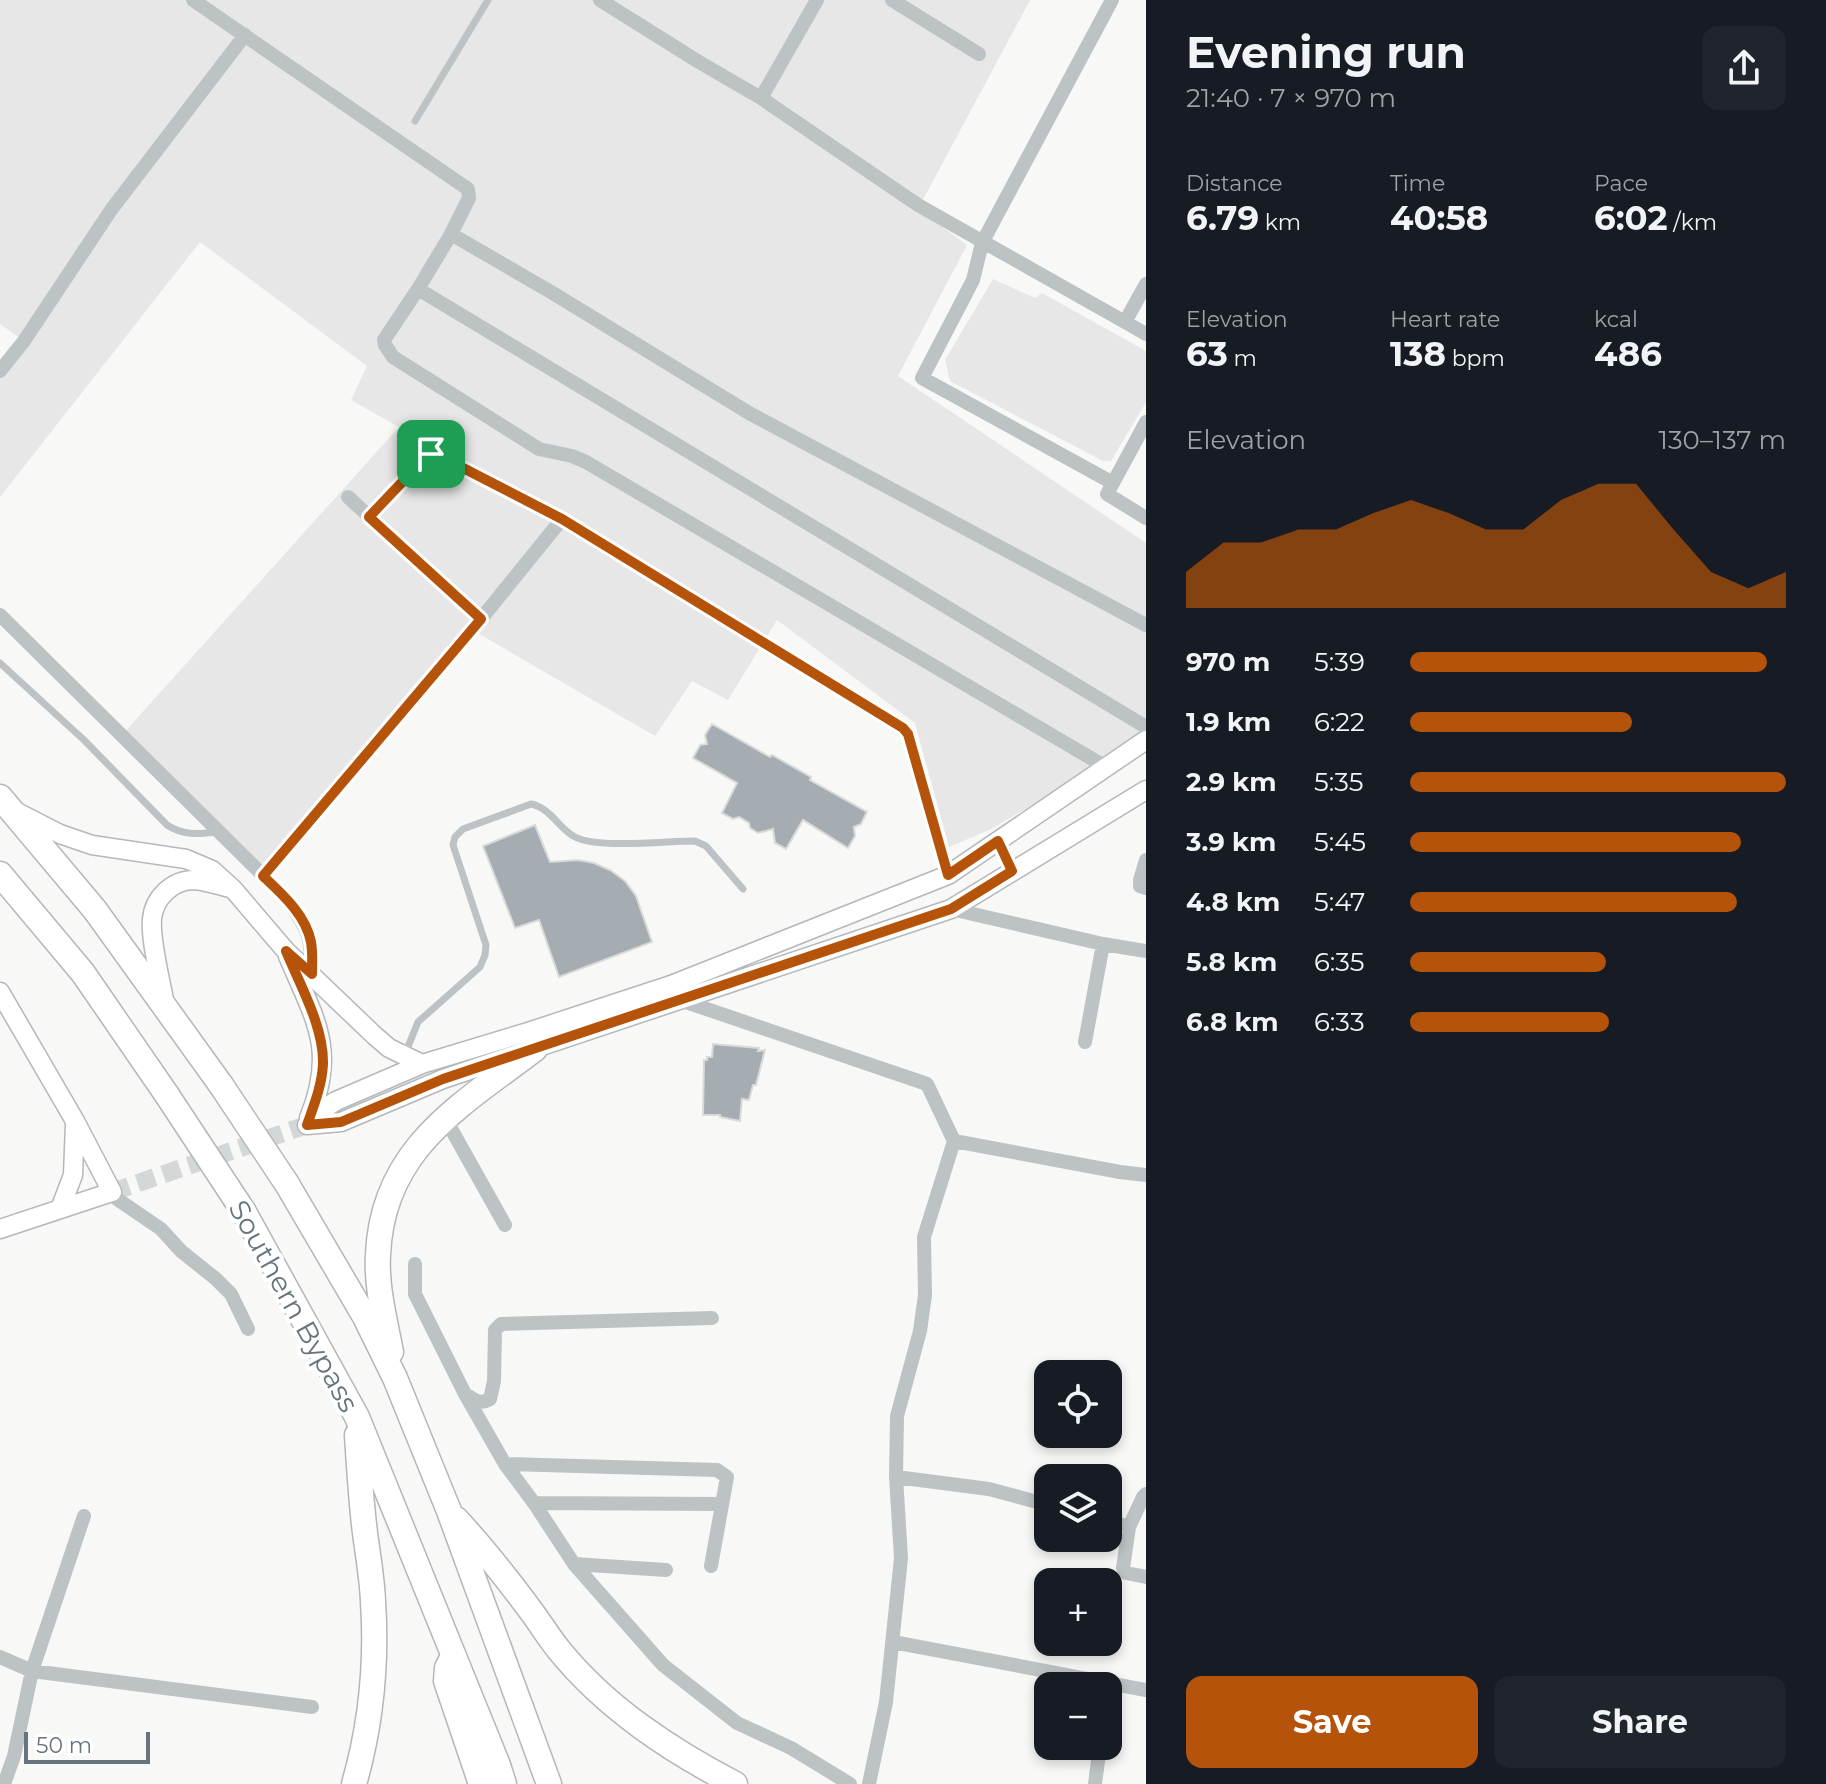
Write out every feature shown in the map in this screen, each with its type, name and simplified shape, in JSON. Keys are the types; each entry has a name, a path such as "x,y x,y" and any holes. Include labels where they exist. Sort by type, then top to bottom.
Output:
{"highway":[{"name":"Southern Bypass","path":"4,802 95,910 221,1085 287,1184 365,1317 395,1378 449,1511 548,1781"},
{"name":"Southern Bypass","path":"3,877 83,973 244,1212 357,1417 504,1784"},
{"path":"395,1378 377,1256 383,1215 393,1188 406,1162 430,1131 535,1049"},
{"path":"354,1784 372,1693 374,1628 361,1498 357,1417"},
{"path":"449,1511 482,1546 559,1650 584,1677 650,1733 702,1767 735,1784"},
{"path":"454,1656 447,1668 446,1681 481,1784"}],"main road":[{"path":"307,1125 320,1111 336,1101 422,1064 671,985 948,875 1146,740"},
{"path":"307,1125 341,1122 425,1085 951,909 1144,796"},
{"name":"Southern Bypass","path":"4,802 60,834 92,845 186,859 212,870 233,889"},
{"path":"998,841 1012,871"},
{"name":"Southern Bypass","path":"165,1007 152,928 155,907 168,889 187,881 207,882 233,889"},
{"path":"233,889 286,951 375,1036 389,1048 422,1064"},
{"path":"286,951 317,1026 322,1047 321,1081 307,1125"},
{"path":"0,992 75,1121 112,1192 0,1229"},
{"path":"60,1209 73,1175 75,1121"}],"street":[{"path":"193,0 468,189 469,198 451,234 384,340 393,357 539,449 586,462 1106,767"},
{"path":"600,0 761,98 918,205 1146,334"},
{"path":"761,98 817,0"},
{"path":"892,0 979,54"},
{"path":"1112,0 982,243 973,280 922,378 1113,483"},
{"path":"0,371 24,341 111,210 245,35"},
{"path":"451,234 749,413 1146,625"},
{"path":"1125,322 1146,284"},
{"path":"418,289 1146,727"},
{"path":"1146,422 1107,494 1146,518"},
{"path":"369,517 426,457 434,453 562,519 903,728 908,734 948,875"},
{"path":"348,497 481,619"},
{"path":"263,876 562,519"},
{"path":"0,615 287,899 308,932 312,974"},
{"path":"1146,860 1140,886 1146,888"},
{"path":"951,909 1146,951"},
{"path":"1085,1042 1103,944"},
{"path":"680,1000 927,1084 954,1141 924,1237 925,1295 920,1331 897,1416 896,1477 901,1558 886,1702 869,1784"},
{"path":"445,1118 505,1225"},
{"path":"954,1141 1146,1175"},
{"path":"112,1192 117,1199 161,1229 181,1251 231,1294 248,1329"},
{"path":"415,1264 415,1294 465,1394 505,1464 574,1564 663,1665 737,1723 791,1748 850,1784"},
{"path":"465,1394 477,1402 490,1399 494,1381 495,1330 501,1324 712,1318"},
{"path":"505,1464 717,1470 727,1477 711,1566"},
{"path":"896,1477 989,1489 1034,1501"},
{"path":"1146,1494 1129,1527 1123,1568 1126,1573 1146,1577"},
{"path":"534,1503 722,1504"},
{"path":"4,1784 14,1756 32,1671 84,1516"},
{"path":"1122,1525 1129,1527"},
{"path":"574,1564 666,1570"},
{"path":"893,1642 1146,1690"},
{"path":"0,1657 32,1671 312,1707"},
{"path":"1095,1784 1098,1760"}],"lane":[{"path":"415,121 488,0"},
{"path":"0,663 84,740 167,825 195,835 219,832"},
{"path":"404,1056 418,1022 480,967 485,955 486,945 453,845 455,837 463,829 531,804 539,805 572,836 583,841 695,841 706,846 743,889"}],"shaded area":[{"path":"0,0 1030,0 918,209 967,245 898,376 1146,543 1146,739 991,829 949,847 915,723 777,620 728,700 692,681 655,736 469,628 266,876 121,736 399,427 351,400 367,366 200,242 0,497 0,371 24,341 0,324"},
{"path":"993,279 1035,298 1042,293 1146,351 1146,402 1111,461 1103,461 950,381 945,360"}],"building":[{"path":"712,724 811,777 810,780 867,812 861,824 854,827 855,836 848,848 803,820 786,849 775,843 773,829 758,833 739,817 733,819 722,813 737,783 693,758 700,745 707,744 705,735"},
{"path":"535,825 550,862 578,860 594,863 625,881 636,896 652,942 559,977 539,920 515,928 483,846"},
{"path":"713,1044 765,1050 749,1100 742,1099 740,1121 720,1115 703,1115 704,1060 712,1057"}],"tunnel":[{"path":"112,1192 307,1125"}],"route":[{"path":"431,454 437,454 562,519 903,728 908,734 948,875 998,841 1012,871 951,909 425,1085 341,1122 307,1125 321,1081 322,1047 317,1026 286,951 312,974 310,941 308,932 287,899 263,876 481,619 369,517 431,454"}]}
